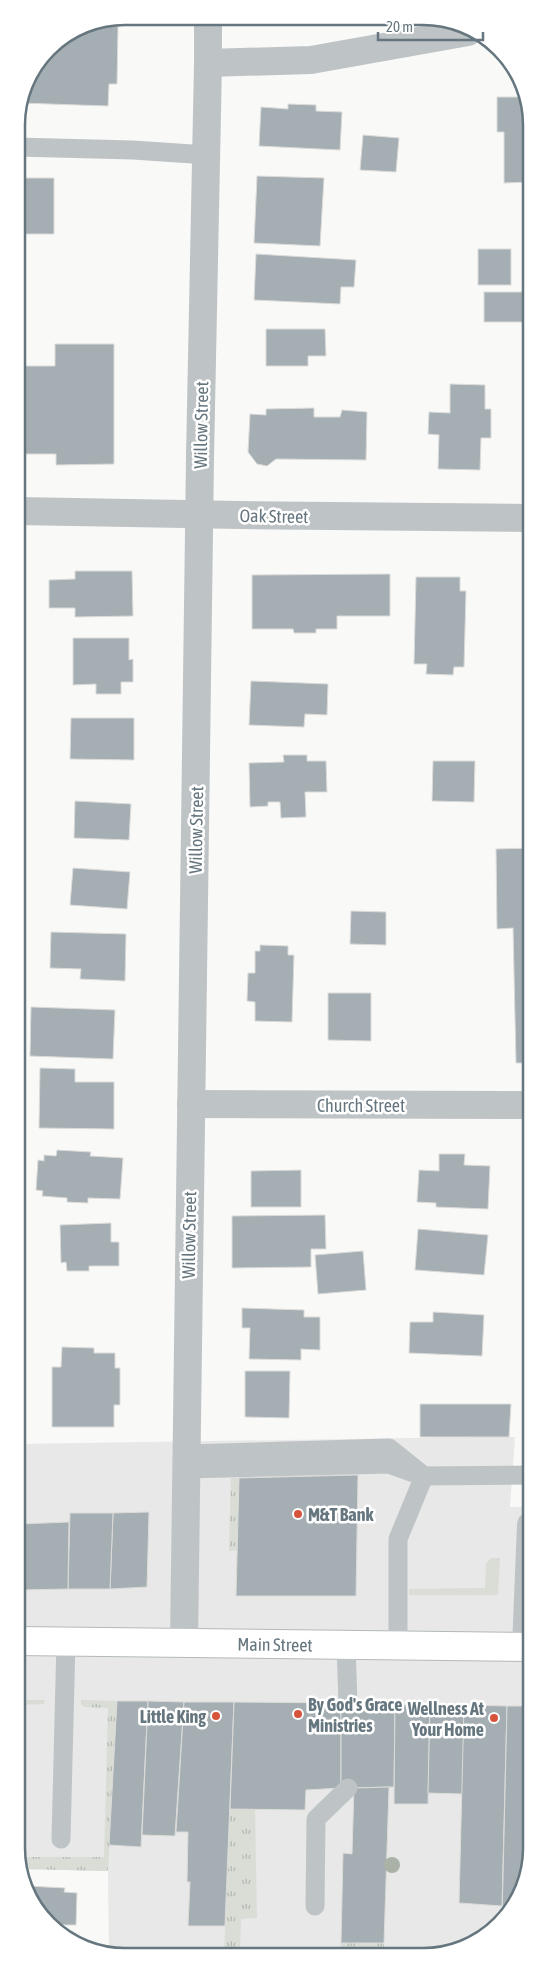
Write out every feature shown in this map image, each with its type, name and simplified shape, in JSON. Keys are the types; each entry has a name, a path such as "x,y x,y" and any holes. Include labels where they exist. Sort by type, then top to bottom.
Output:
{"main road":[{"name":"Main Street","path":"25,1641 523,1647"}],"street":[{"name":"Willow Street","path":"184,1643 201,514 200,447 208,25"},
{"path":"208,63 310,60 462,33"},
{"name":"Oak Street","path":"25,511 241,516 523,518"},
{"name":"Church Street","path":"191,1104 523,1105"}],"lane":[{"path":"25,146 134,150 207,155"},
{"path":"186,1461 389,1464 424,1476 523,1475"},
{"path":"398,1645 398,1539 424,1476"},
{"path":"61,1840 66,1641"},
{"path":"346,1644 348,1704"},
{"path":"315,1906 316,1819 348,1788"}],"shaded area":[{"path":"515,1437 510,1507 523,1507 523,1855 518,1880 513,1892 494,1919 479,1931 455,1943 423,1948 112,1947 109,1947 108,1871 27,1869 25,1848 25,1444"}],"green space":[{"path":"231,1478 239,1478 238,1550 229,1551"},
{"path":"491,1558 500,1558 498,1595 409,1595 409,1589 485,1588 486,1564"},
{"path":"25,1700 45,1700 44,1704 25,1705"},
{"path":"81,1700 117,1701 108,1871 27,1869 26,1857 104,1857 108,1708 84,1707 81,1704"},
{"path":"230,1809 255,1809 257,1918 241,1919 240,1948 224,1948"},
{"path":"341,1943 384,1943 384,1948 341,1948"}],"building":[{"path":"118,26 117,84 109,84 108,106 27,103 35,81 54,54 75,38 86,33 99,28"},
{"path":"497,97 519,97 523,125 523,182 504,183 504,132 497,132"},
{"path":"288,104 316,105 316,111 342,112 340,150 259,146 261,107 288,109"},
{"path":"363,135 399,138 396,172 360,170"},
{"path":"257,176 324,178 320,246 254,243"},
{"path":"25,178 54,178 54,234 25,234"},
{"path":"478,249 511,249 511,285 478,285"},
{"path":"256,254 356,260 354,287 341,287 340,304 254,300"},
{"path":"484,292 523,292 523,322 484,322"},
{"path":"266,329 325,329 326,356 308,356 308,366 266,366"},
{"path":"55,344 114,344 114,464 56,465 56,454 25,454 25,366 55,366"},
{"path":"450,384 485,385 485,409 491,409 491,438 481,438 480,470 438,469 439,435 428,434 429,412 450,413"},
{"path":"314,408 314,417 340,417 342,410 367,412 366,460 276,459 267,466 257,464 248,452 250,414 266,415 266,409"},
{"path":"75,571 132,571 133,616 75,617 75,608 49,608 49,580 75,579"},
{"path":"390,574 390,616 337,616 337,629 316,629 316,633 294,633 293,629 252,629 252,575"},
{"path":"416,577 460,577 460,591 466,591 464,667 454,667 453,675 426,674 427,664 414,664"},
{"path":"73,638 129,638 129,660 133,659 133,682 121,682 121,694 96,694 96,684 73,685"},
{"path":"251,681 328,684 327,715 305,714 304,727 249,725"},
{"path":"71,718 134,718 134,760 70,759"},
{"path":"283,755 307,755 307,761 326,761 327,792 305,792 306,817 281,818 280,802 268,802 268,806 250,807 249,763 284,762"},
{"path":"433,761 475,761 474,802 432,801"},
{"path":"75,801 131,804 129,840 74,838"},
{"path":"523,848 523,1063 516,1063 513,928 497,929 496,849"},
{"path":"73,868 130,872 127,909 70,905"},
{"path":"351,911 386,912 386,945 350,944"},
{"path":"51,932 126,934 125,981 80,979 81,969 50,968"},
{"path":"260,945 288,946 288,955 294,955 292,1022 255,1021 255,1002 247,1001 248,973 255,973 255,951 260,951"},
{"path":"328,993 371,993 371,1041 328,1040"},
{"path":"31,1007 115,1010 113,1059 30,1056"},
{"path":"40,1068 75,1069 75,1082 114,1082 114,1129 39,1128"},
{"path":"57,1150 91,1152 90,1156 123,1158 120,1199 88,1198 88,1203 67,1202 67,1198 42,1196 43,1191 36,1190 38,1160 44,1161 44,1155 56,1156"},
{"path":"439,1154 465,1154 464,1165 490,1166 488,1209 436,1207 436,1203 417,1202 419,1170 439,1171"},
{"path":"301,1170 301,1207 251,1207 251,1171"},
{"path":"325,1215 326,1249 311,1249 311,1267 232,1268 232,1216"},
{"path":"111,1223 111,1242 119,1242 119,1266 89,1266 89,1271 67,1271 66,1262 61,1263 60,1225"},
{"path":"418,1229 488,1235 484,1275 415,1270"},
{"path":"363,1251 366,1290 318,1294 315,1255"},
{"path":"242,1308 304,1310 304,1317 320,1317 320,1350 301,1349 301,1360 249,1359 250,1328 242,1328"},
{"path":"433,1312 484,1315 482,1356 409,1353 410,1322 433,1322"},
{"path":"62,1347 94,1348 94,1353 115,1353 115,1368 120,1368 120,1405 114,1405 114,1427 52,1427 52,1367 61,1367"},
{"path":"245,1371 290,1371 289,1418 245,1417"},
{"path":"420,1404 511,1404 509,1437 420,1437"},
{"name":"M&T Bank","path":"358,1475 356,1596 236,1596 239,1478"},
{"path":"149,1512 147,1587 110,1589 113,1513"},
{"path":"70,1513 113,1513 110,1589 68,1589"},
{"path":"69,1522 68,1589 25,1590 25,1524"},
{"path":"117,1701 148,1701 141,1847 109,1845"},
{"path":"148,1701 184,1702 175,1836 142,1835"},
{"path":"184,1702 234,1702 225,1926 188,1926 190,1882 187,1882 188,1832 176,1832"},
{"path":"234,1702 341,1703 341,1788 306,1790 305,1810 230,1809"},
{"path":"341,1703 395,1704 394,1787 341,1788"},
{"path":"395,1704 430,1705 428,1804 394,1804"},
{"path":"430,1705 464,1705 463,1794 428,1793"},
{"path":"464,1705 507,1706 502,1906 459,1903"},
{"path":"507,1706 523,1706 523,1855 518,1880 502,1909"},
{"path":"389,1787 384,1943 341,1943 343,1853 352,1854 354,1788"},
{"path":"33,1886 65,1888 64,1892 77,1893 76,1925 62,1925 54,1919 42,1904"}],"place":[{"name":"M&T Bank","path":"298,1514"},
{"name":"By God's Grace Ministries","path":"298,1714"},
{"name":"Little King","path":"216,1716"},
{"name":"Wellness At Your Home","path":"494,1718"}]}
